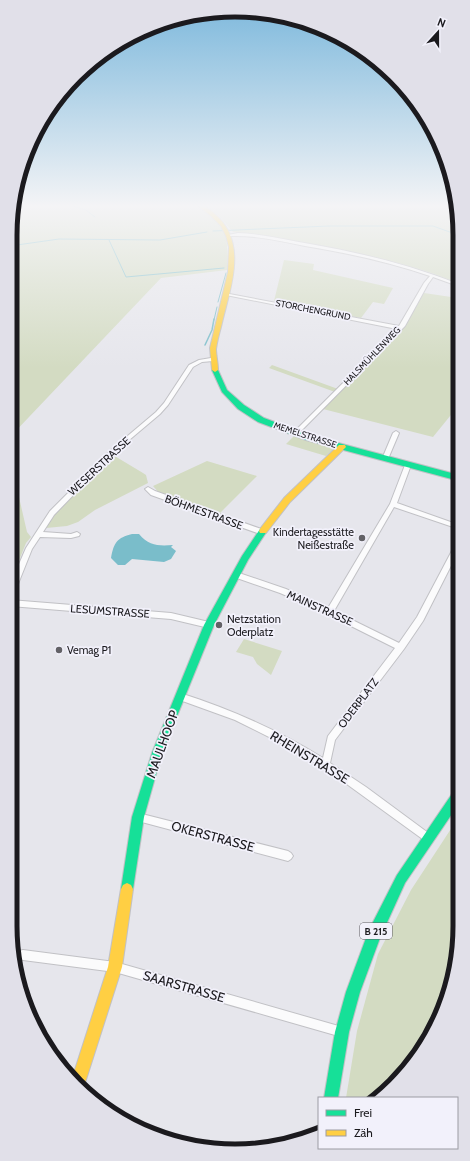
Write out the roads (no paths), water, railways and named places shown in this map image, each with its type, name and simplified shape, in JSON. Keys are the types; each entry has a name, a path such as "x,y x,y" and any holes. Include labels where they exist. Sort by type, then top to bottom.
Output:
{"street":[{"name":"MEMELSTRASSE","path":"234,259 211,360 213,370 222,388 231,398 247,412 283,429 384,459 453,476"},
{"path":"378,259 433,275 453,283"},
{"name":"HALSMÜHLENWEG","path":"300,429 400,328 409,316 426,283 433,275"},
{"name":"STORCHENGRUND","path":"226,294 400,328"},
{"name":"WESERSTRASSE","path":"17,577 29,548 52,513 69,494 113,452 158,413 166,404 191,366 200,361 211,360"},
{"path":"384,459 396,433"},
{"name":"MAULHOOP","path":"80,1079 115,967 138,817 157,753 209,625 236,575 262,532 287,500 342,447"},
{"path":"330,611 393,504 408,465"},
{"name":"BÖHMESTRASSE","path":"148,489 153,493 262,532"},
{"path":"393,504 453,525"},
{"path":"38,534 71,536 77,534"},
{"name":"ODERPLATZ","path":"326,764 331,740 401,647 420,619 453,555"},
{"name":"MAINSTRASSE","path":"236,575 283,591 330,611 401,647"},
{"name":"LESUMSTRASSE","path":"17,604 150,613 171,616 209,625"},
{"name":"RHEINSTRASSE","path":"180,696 224,711 246,721 326,764 376,798 428,838"},
{"name":"B 215","path":"331,1097 342,1032 363,964 382,917 401,879 453,802"},
{"name":"OKERSTRASSE","path":"138,817 288,856"},
{"name":"SAARSTRASSE","path":"23,955 115,967 342,1032"}],"water":[{"path":"132,534 139,534 150,543 173,545 171,547 176,551 171,559 164,562 132,559 125,565 118,565 111,558 113,548 120,539"}],"waterway":[{"path":"118,259 126,277 224,268"},
{"path":"218,302 226,273"},
{"path":"214,320 217,307"},
{"path":"205,345 212,330 214,319"}],"place":[{"name":"Kindertagesstätte Neißestraße","path":"362,538"},
{"name":"Netzstation Oderplatz","path":"219,625"},
{"name":"Vemag P1","path":"59,650"}]}
